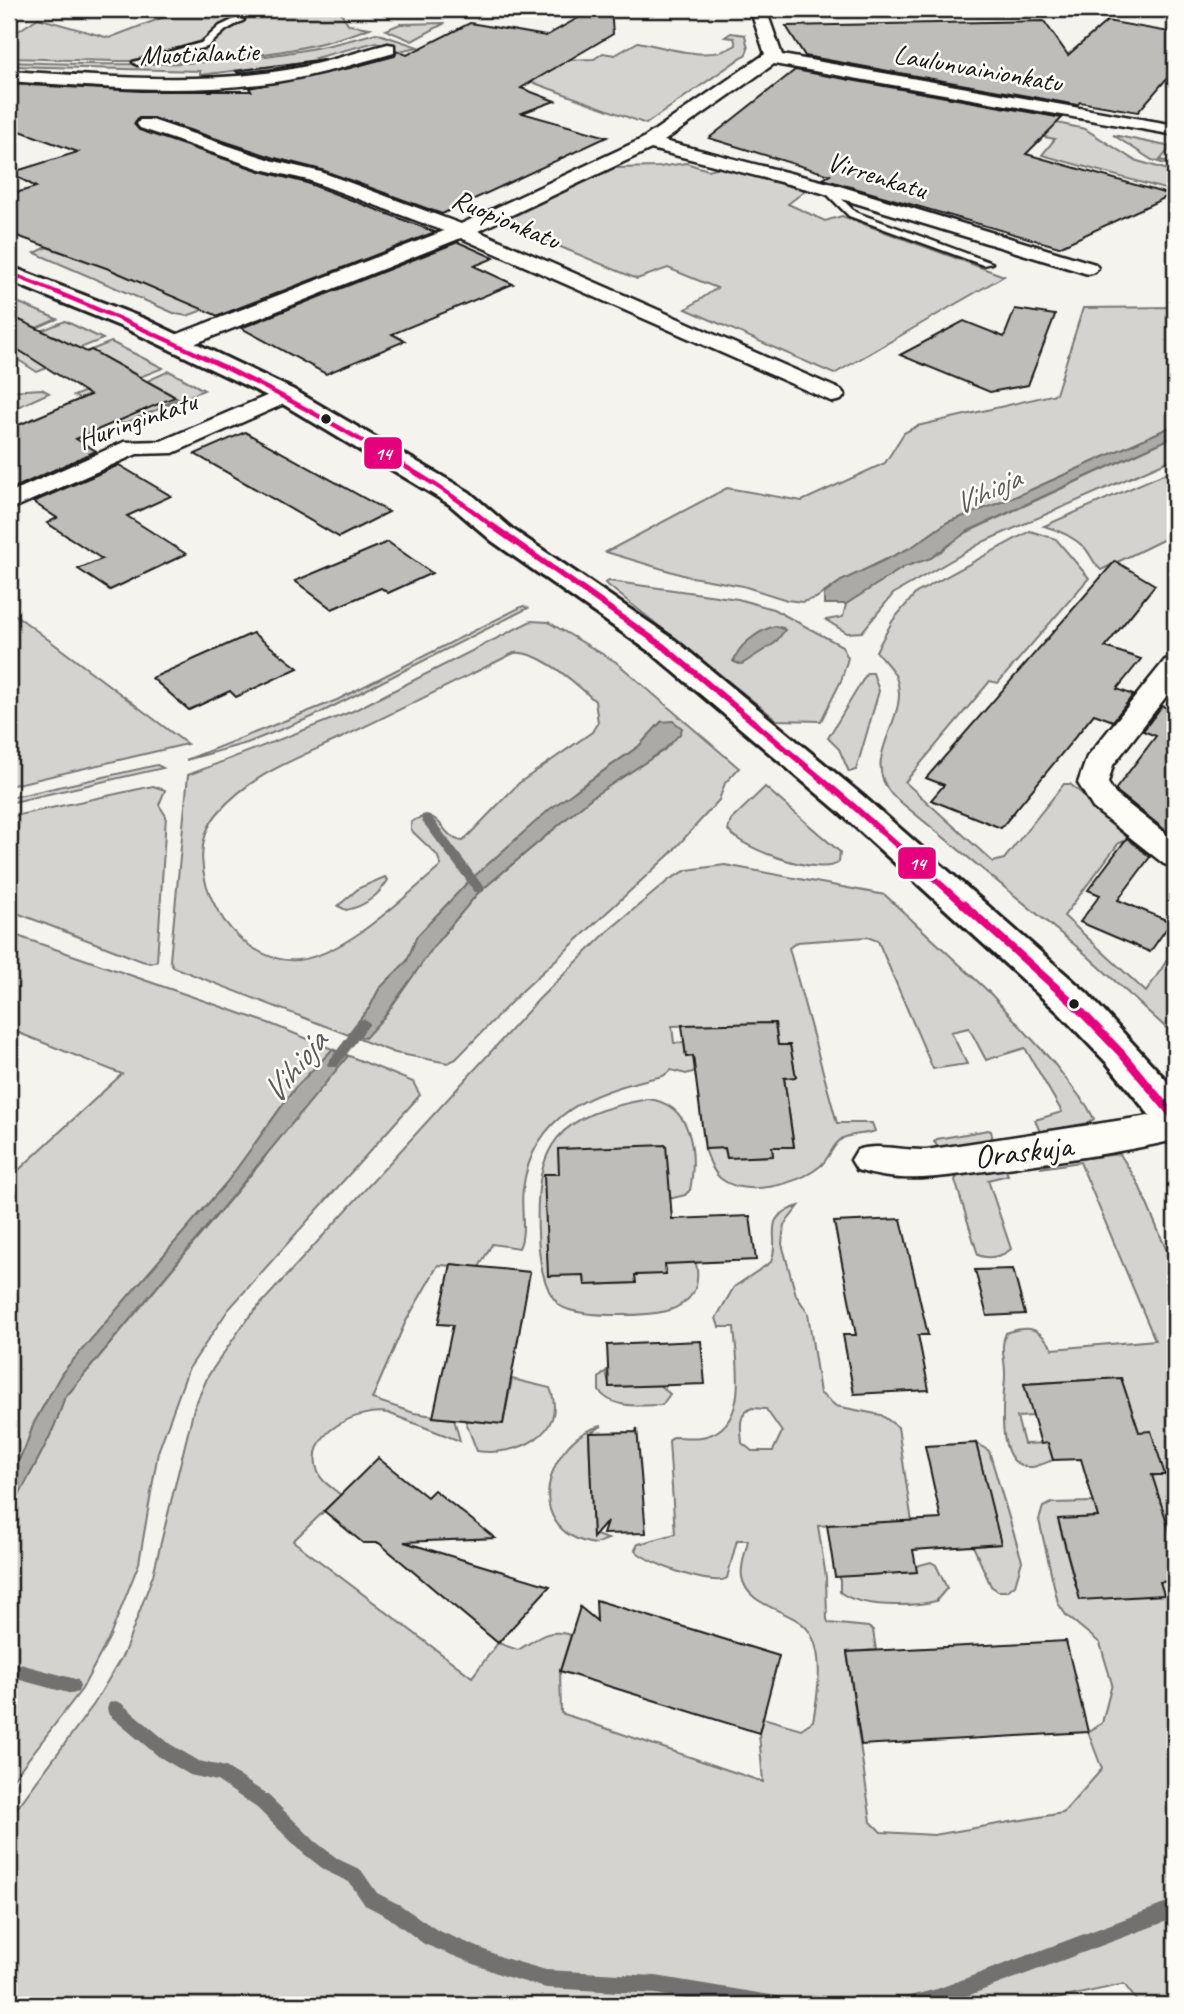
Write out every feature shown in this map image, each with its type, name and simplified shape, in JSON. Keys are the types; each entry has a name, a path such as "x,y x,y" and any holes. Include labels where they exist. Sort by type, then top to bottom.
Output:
{"main road":[{"path":"9,273 136,324 173,344 285,395 349,430 459,498 502,535 664,647 851,804 1073,1003 1121,1053 1175,1118"}],"street":[{"path":"173,344 462,231 649,143 771,58 774,54 761,18"},
{"name":"Muotialantie","path":"9,76 163,84 211,83 308,71 388,49"},
{"name":"Laulunvainionkatu","path":"771,58 1175,130"},
{"name":"Ruopionkatu","path":"146,124 268,165 314,176 462,231 833,395"},
{"name":"Virrenkatu","path":"649,143 826,188 1088,268"},
{"name":"Huringinkatu","path":"9,502 133,447 164,448 285,395"},
{"path":"1175,666 1098,764 1093,783 1104,800 1175,857"},
{"name":"Oraskuja","path":"870,1160 895,1166 937,1162 1102,1141 1175,1126"}],"lane":[{"path":"137,62 204,45 223,28 240,20"},
{"path":"826,188 852,214 987,263"}],"shaded area":[{"path":"141,9 286,12 339,10 349,25 370,28 327,42 237,57 146,61 9,58 9,37 38,18 109,38 164,17"},
{"path":"445,23 412,41 386,30 400,24"},
{"path":"376,33 418,47 399,51 376,42 315,58 323,62 284,70 280,65 200,75 200,71 9,66 9,62 148,64 240,59 331,45"},
{"path":"731,33 745,35 748,49 746,54 646,124 480,63 594,59 603,53 615,55 638,42 701,54 713,53 736,45 734,38 725,37"},
{"path":"1001,111 1085,129 1134,160 1175,172 1175,192 1042,155 1055,139 984,126"},
{"path":"1113,135 1171,147 1160,160 1175,163 1175,167 1152,160"},
{"path":"686,163 708,170 728,165 789,182 805,191 788,204 825,221 842,216 1004,276 834,374 686,309 717,288 668,268 637,279 501,222 614,168 659,167"},
{"path":"395,209 430,225 187,316 176,314 35,253 90,226 49,248 122,273 387,214"},
{"path":"10,299 57,319 9,340 9,330 14,327 9,324 18,320 9,315"},
{"path":"1175,307 1175,425 1015,497 948,522 912,547 841,581 816,598 802,602 787,600 743,586 686,576 606,552 727,488 802,501 885,463 904,433 917,426 1056,394 1083,308"},
{"path":"65,321 103,339 78,349 53,335 18,348 47,368 37,372 9,354 9,344"},
{"path":"111,342 163,368 140,377 91,350"},
{"path":"169,371 204,390 123,424 74,396 86,391 162,406 178,398 147,381"},
{"path":"42,389 49,393 9,411 9,391"},
{"path":"1175,425 1175,436 968,531 931,558 904,567 846,604 824,604 824,594 841,581 912,547 948,522 1015,497"},
{"path":"1175,436 1175,458 985,541 893,594 862,632 847,633 826,620 843,617 846,604 862,592 914,561 940,552 959,536"},
{"path":"1175,469 1175,534 1101,570 1081,544 1066,534 1044,526"},
{"path":"1030,531 1056,539 1089,578 998,683 990,681 905,782 993,862 1004,859 1064,784 1070,784 1133,835 1118,844 1064,916 1146,992 1175,948 1175,1036 1081,950 892,795 883,780 883,751 897,708 899,692 896,677 876,651 893,620 916,593"},
{"path":"609,581 738,599 773,609 842,646 848,658 841,681 821,721 777,720 605,583","holes":["775,626 783,628 739,664 733,661 747,642"]},
{"path":"523,606 528,608 312,717 247,743 186,760 337,700"},
{"path":"9,610 187,744 9,786"},
{"path":"531,621 548,622 616,662 739,768 725,783 719,800 671,853 520,993 456,1059 448,1063 395,1053 173,967 170,960 188,775 353,711","holes":["514,653 535,657 547,663 595,701 598,722 592,732 519,783 463,841 449,835 435,819 421,817 411,822 411,830 437,855 441,865 373,923 335,948 298,960 274,958 251,947 232,930 217,909 206,885 202,860 205,835 217,814 230,800 259,778 292,760","661,722 664,750 592,797 477,894 437,942 392,1005 353,1028 370,1007 379,989 407,961 417,936 469,881 580,787 639,746"]},
{"path":"775,626 785,630 775,643 742,664 734,662 739,650 750,640"},
{"path":"867,673 873,673 879,691 856,770 849,772 839,749 828,738"},
{"path":"673,721 682,728 680,734 664,750 592,797 477,894 437,942 384,1017 365,1038 349,1033 370,1007 379,989 407,961 417,936 469,881 550,809 639,746 661,722"},
{"path":"157,765 163,768 9,803 9,798"},
{"path":"153,786 165,790 159,805 166,816 157,961 142,961 9,910 9,817"},
{"path":"765,787 840,852 839,862 830,866 816,866 781,859 748,845 728,830 731,820"},
{"path":"725,865 885,895 989,992 1052,1061 1094,1119 1088,1123 1040,1132 1035,1120 1062,1112 1025,1048 986,1060 969,1028 951,1032 967,1064 933,1069 878,941 867,937 797,942 789,948 837,1123 872,1123 875,1131 843,1138 822,1164 798,1179 770,1187 730,1184 715,1172 705,1149 725,1148 727,1158 773,1156 772,1147 794,1146 784,1078 796,1077 790,1045 778,1045 775,1023 672,1026 674,1043 684,1042 686,1057 701,1056 702,1069 686,1074 671,1070 663,1076 614,1089 571,1109 554,1123 540,1141 529,1163 522,1196 523,1234 519,1248 492,1244 479,1267 438,1265 405,1323 372,1399 414,1413 454,1419 460,1441 388,1413 362,1415 336,1426 318,1446 315,1458 322,1479 341,1495 293,1541 472,1677 498,1643 518,1650 549,1634 571,1635 560,1671 561,1713 763,1782 759,1733 763,1718 801,1729 813,1721 819,1674 813,1639 801,1623 761,1602 746,1587 742,1568 748,1540 737,1540 727,1578 720,1580 708,1580 680,1572 651,1561 635,1550 638,1544 675,1534 669,1441 673,1437 706,1436 720,1429 730,1419 738,1389 734,1327 719,1327 716,1318 734,1287 771,1262 775,1222 786,1211 799,1206 784,1225 782,1244 796,1295 808,1313 820,1393 836,1406 881,1415 898,1427 913,1529 906,1521 818,1526 826,1577 827,1620 829,1623 868,1627 873,1630 876,1650 847,1652 871,1822 881,1832 934,1835 1063,1813 1102,1769 1088,1732 1102,1723 1112,1684 1100,1643 1066,1615 1058,1603 1039,1520 1043,1507 1052,1503 1094,1502 1098,1517 1058,1520 1076,1587 1102,1586 1164,1595 1160,1582 1175,1581 1175,2005 1140,2005 1124,1984 1029,2005 9,2005 9,1819 94,1704 124,1653 153,1575 194,1408 208,1376 247,1319 539,999 608,931 670,879 687,870","holes":["752,1408 766,1409 782,1432 773,1451 752,1451 742,1443 742,1418"]},
{"path":"385,877 388,880 376,895 365,903 346,910 338,906 359,888"},
{"path":"9,933 271,1024 413,1082 420,1095 228,1310 188,1370 158,1452 139,1563 110,1636 82,1689 9,1784 9,1517 53,1430 64,1399 263,1160 332,1050 295,1088 227,1182 62,1373 34,1423 25,1448 9,1478 9,1179 122,1074 9,1029"},
{"path":"332,1050 348,1056 64,1399 53,1430 9,1517 9,1478 25,1448 34,1423 62,1373 227,1182 295,1088"},
{"path":"648,1099 675,1110 683,1120 692,1146 690,1190 685,1195 665,1200 559,1174 545,1174 546,1213 584,1275 585,1285 635,1283 635,1275 666,1273 662,1230 689,1236 696,1265 696,1286 685,1302 667,1311 611,1315 566,1309 558,1304 548,1289 539,1252 538,1202 547,1155 558,1138 573,1124 592,1114"},
{"path":"991,1131 993,1141 941,1150 934,1142 937,1139"},
{"path":"1120,1154 1138,1183 1175,1270 1175,1548 1152,1476 1165,1474 1139,1432 1121,1378 1024,1384 1033,1416 1017,1417 1024,1444 1048,1443 1053,1460 1032,1467 1020,1465 1011,1457 1004,1431 1003,1349 1006,1333 1022,1329 1034,1330 1044,1337 1053,1349 1155,1340 1080,1162 1040,1168 1054,1162"},
{"path":"1004,1166 1008,1175 988,1180 1011,1249 1004,1254 986,1257 978,1255 955,1180 958,1175"},
{"path":"606,1371 610,1387 659,1385 670,1394 662,1405 620,1404 599,1391 599,1378"},
{"path":"512,1379 550,1388 554,1404 552,1419 535,1439 522,1446 492,1452 477,1451 465,1420 503,1424"},
{"path":"602,1426 589,1434 593,1534 608,1539 595,1544 570,1536 555,1521 549,1503 549,1484 556,1464 568,1446 584,1433"},
{"path":"976,1443 989,1451 1022,1561 1015,1585 1007,1591 998,1591 991,1586 973,1546 1000,1544"},
{"path":"931,1562 936,1565 947,1588 936,1601 901,1605 873,1603 860,1601 840,1592 840,1576 916,1572 916,1566"}],"building":[{"path":"594,9 611,9 613,34 521,88 555,101 522,113 607,137 442,214 322,170 275,158 153,118 138,118 134,124 139,130 260,171 307,183 435,232 218,316 109,269 9,233 9,195 36,187 10,173 78,152 9,127 9,84 142,91 251,91 249,88 395,56 397,51 407,55 470,23 546,36"},
{"path":"1044,21 1068,55 1107,21 1175,33 1175,69 1138,112 1080,102 1077,105 805,56 786,26"},
{"path":"324,59 273,69 238,73 236,71"},
{"path":"795,70 1062,118 1026,154 1171,195 1059,247 823,179 830,175 709,138"},
{"path":"458,242 494,258 474,266 513,284 392,334 405,341 326,374 241,328"},
{"path":"1015,309 1055,315 1028,385 990,392 900,355 964,321 1004,337"},
{"path":"9,315 87,352 91,350 175,397 76,439 96,451 12,489 9,487 9,429 90,395 9,344"},
{"path":"245,432 389,512 339,537 195,454"},
{"path":"119,465 171,496 127,516 186,554 110,590 78,569 102,559 47,523 57,518 33,502"},
{"path":"388,542 432,573 388,593 381,588 332,609 295,581"},
{"path":"1115,561 1155,585 1105,647 1141,659 1117,689 1133,695 1113,721 1094,714 1001,828 931,800 944,785 926,778"},
{"path":"253,633 298,668 236,697 230,691 189,710 152,678"},
{"path":"1162,706 1175,710 1175,838 1115,790 1156,736 1143,731"},
{"path":"1127,838 1150,857 1118,900 1171,922 1150,952 1080,922 1100,895 1088,890"},
{"path":"775,1023 778,1045 790,1045 796,1077 784,1078 794,1147 772,1147 773,1156 727,1158 725,1148 705,1149 693,1056 686,1057 682,1025"},
{"path":"666,1145 672,1219 750,1216 756,1260 665,1264 666,1274 635,1275 636,1283 585,1285 584,1275 548,1276 544,1174 559,1174 558,1149"},
{"path":"901,1219 928,1335 918,1335 929,1390 854,1394 843,1335 856,1335 834,1222"},
{"path":"451,1264 530,1272 503,1424 433,1417 453,1325 438,1324"},
{"path":"1013,1269 1025,1314 987,1316 975,1270"},
{"path":"701,1341 705,1384 609,1387 607,1345"},
{"path":"1121,1378 1139,1432 1151,1431 1165,1475 1152,1475 1175,1548 1175,1581 1160,1582 1164,1595 1080,1600 1058,1519 1098,1517 1081,1459 1053,1460 1048,1443 1041,1444 1024,1384"},
{"path":"637,1428 646,1533 603,1534 607,1522 593,1538 589,1433 636,1432"},
{"path":"976,1443 1001,1544 913,1550 917,1572 835,1577 827,1525 941,1519 925,1446"},
{"path":"378,1458 427,1497 434,1490 495,1538 404,1542 550,1586 498,1643 379,1543 363,1543 324,1511"},
{"path":"596,1600 779,1656 759,1733 560,1671 580,1607 597,1621"},
{"path":"1066,1641 1088,1732 861,1745 847,1652"}],"waterway":[{"path":"426,818 479,889"},
{"name":"Vihioja","path":"333,1064 364,1023"},
{"path":"9,1669 72,1686"},
{"path":"115,1709 164,1750 196,1769 220,1773 263,1802 310,1848 332,1865 355,1876 371,1899 394,1911 431,1937 504,1967 546,1979 656,1985 777,2005"},
{"path":"909,2005 937,1998 1175,1909"}],"transit line":[{"name":"14","path":"9,273 136,324 285,395 459,498 502,535 664,647 851,804 1073,1003 1121,1053 1175,1118"}]}
